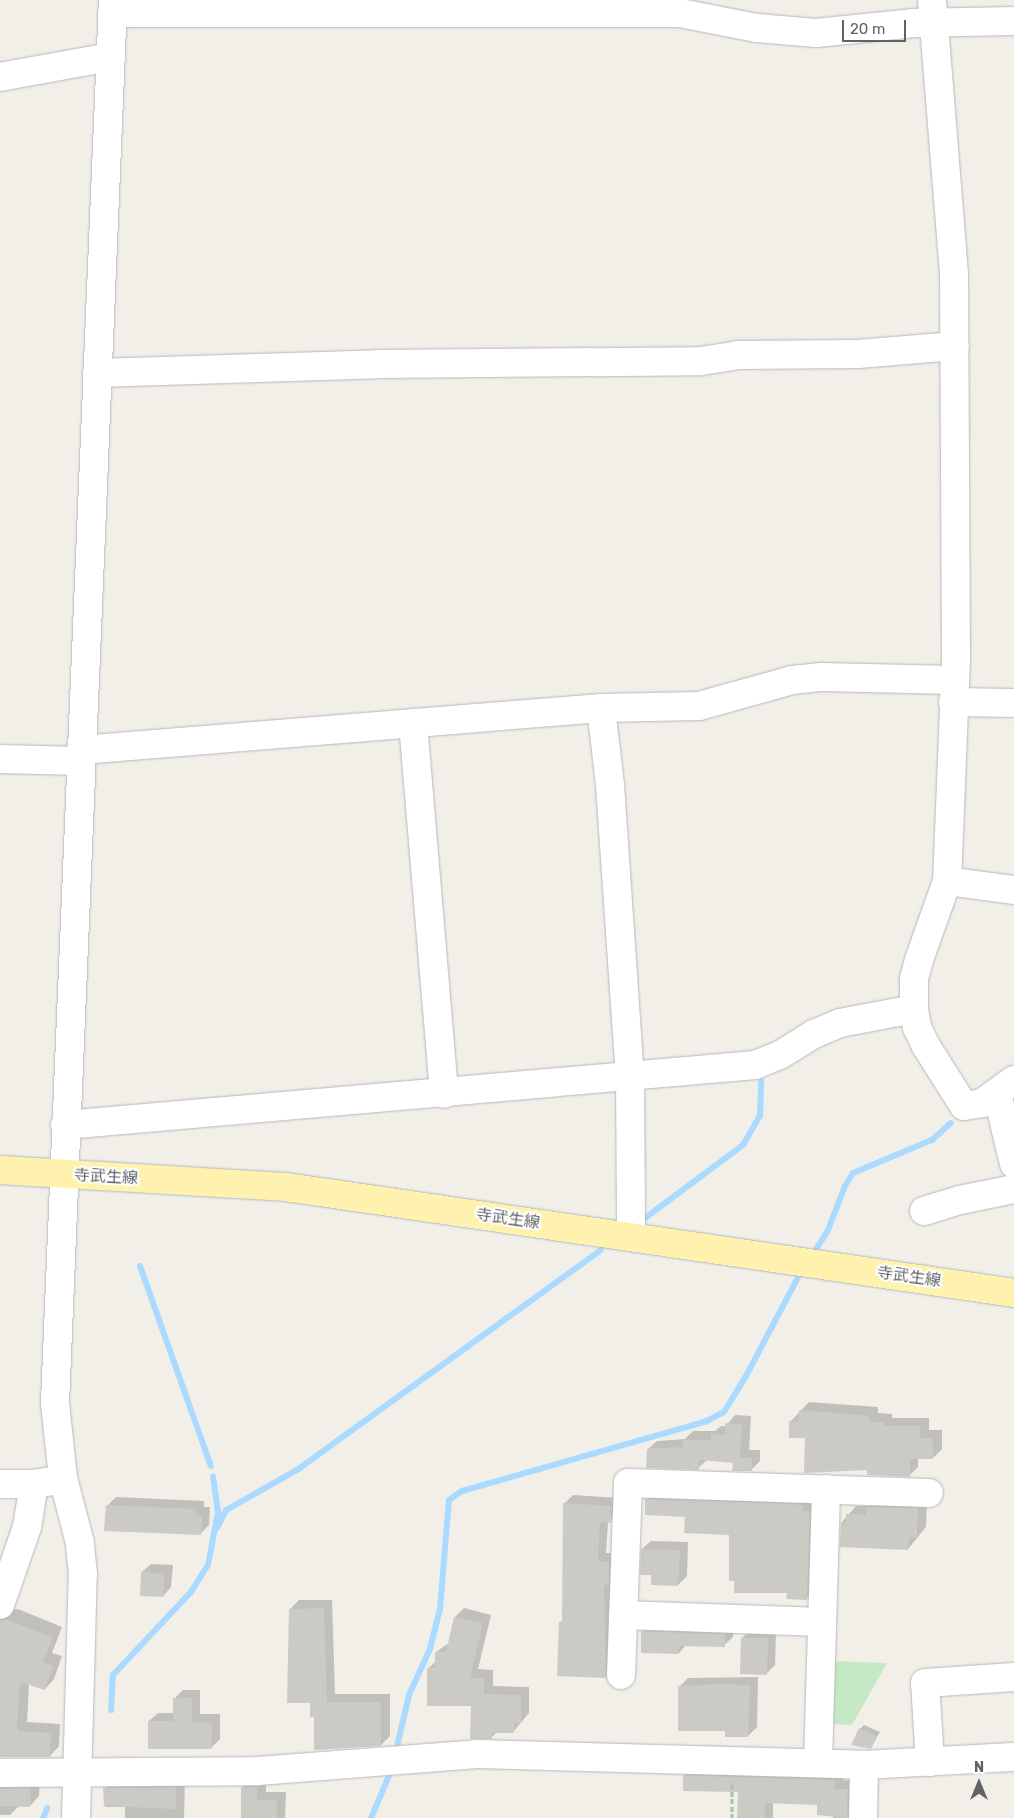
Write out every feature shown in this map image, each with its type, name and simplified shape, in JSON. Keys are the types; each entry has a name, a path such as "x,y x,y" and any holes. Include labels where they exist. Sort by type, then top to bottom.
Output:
{"main road":[{"name":"寺武生線","path":"0,1170 286,1187 1014,1292"}],"street":[{"path":"76,1818 83,1574 80,1543 63,1478 55,1403 112,6 681,7 757,28 816,33 932,11 1014,21"},
{"path":"932,11 954,275 954,691 947,881 914,979 914,1009 917,1027 926,1046 964,1106 982,1103 1006,1087 1014,1164"},
{"path":"0,77 110,57"},
{"path":"97,373 378,364 701,361 738,355 858,354 955,346"},
{"path":"0,759 81,755 413,723 601,708 706,705 792,680 822,677 954,691 1014,703"},
{"path":"601,708 610,785 630,1077 631,1237"},
{"path":"413,723 444,1094"},
{"path":"947,881 1014,890"},
{"path":"65,1125 444,1094 763,1063 840,1022 914,1009"},
{"path":"924,1211 960,1200 1014,1189"},
{"path":"0,1484 34,1484 63,1478"},
{"path":"621,1675 628,1483 929,1493"},
{"path":"0,1605 27,1527 34,1484"},
{"path":"818,1762 826,1489"},
{"path":"623,1616 822,1622"},
{"path":"930,1762 925,1683 1014,1677"},
{"path":"0,1773 78,1774 258,1771 477,1754 818,1762 864,1765 1014,1758"},
{"path":"864,1765 864,1818"}],"path":[{"path":"732,1760 732,1818"}],"green space":[{"path":"832,1661 887,1663 852,1725 830,1724"}],"building":[{"path":"799,1410 870,1416 870,1422 884,1422 884,1426 920,1426 920,1438 933,1438 933,1459 910,1459 910,1477 867,1475 867,1470 804,1473 805,1438 789,1438 789,1421 799,1422"},
{"path":"725,1423 742,1424 740,1458 752,1458 752,1471 732,1471 733,1463 699,1460 699,1470 646,1468 647,1449 683,1447 683,1440 711,1440 711,1434 725,1435"},
{"path":"645,1499 803,1504 803,1511 810,1511 807,1600 786,1599 787,1593 734,1593 734,1581 729,1581 729,1535 684,1533 685,1517 645,1515"},
{"path":"563,1503 612,1506 611,1523 600,1522 598,1561 609,1562 609,1585 604,1585 606,1678 557,1676 559,1622 562,1622"},
{"path":"106,1505 196,1509 196,1515 202,1516 201,1535 104,1531"},
{"path":"866,1507 918,1508 917,1537 909,1537 908,1550 840,1547 841,1522 846,1522 846,1514 866,1515"},
{"path":"641,1549 680,1550 678,1586 651,1585 651,1575 640,1575"},
{"path":"141,1572 164,1573 163,1597 140,1596"},
{"path":"324,1608 327,1702 381,1702 381,1746 314,1750 314,1717 310,1717 310,1703 287,1703 289,1609"},
{"path":"454,1617 483,1623 470,1678 484,1678 484,1694 521,1695 521,1723 514,1723 514,1733 492,1733 492,1739 470,1739 471,1706 427,1706 427,1668 435,1668 435,1652 446,1652"},
{"path":"5,1619 53,1637 43,1662 53,1666 45,1690 20,1682 17,1726 18,1731 51,1733 50,1757 0,1757 0,1620"},
{"path":"641,1631 725,1634 725,1647 679,1646 679,1654 641,1653"},
{"path":"741,1638 768,1638 767,1675 740,1674"},
{"path":"750,1685 748,1737 725,1737 725,1731 678,1731 678,1686"},
{"path":"173,1698 192,1698 192,1722 212,1723 211,1749 148,1749 148,1721 173,1721"},
{"path":"859,1728 877,1737 871,1749 851,1745"},
{"path":"683,1775 835,1780 835,1789 848,1789 847,1818 817,1815 817,1805 765,1803 765,1818 737,1818 738,1792 683,1791"},
{"path":"176,1787 176,1809 104,1806 103,1788"},
{"path":"241,1787 257,1787 257,1800 277,1800 277,1818 241,1818"},
{"path":"31,1788 30,1807 0,1806 0,1789"}],"waterway":[{"path":"641,1221 743,1145 760,1116 761,1081"},
{"path":"815,1251 828,1230 845,1186 853,1173 932,1140 951,1123"},
{"path":"217,1528 226,1510 297,1470 601,1250"},
{"path":"140,1266 211,1466"},
{"path":"396,1751 409,1695 430,1649 440,1609 449,1500 462,1491 705,1422 724,1412 746,1376 802,1270"},
{"path":"111,1710 113,1675 191,1592 208,1565 218,1512 213,1476"},
{"path":"371,1818 391,1771"},
{"path":"43,1818 47,1808"}]}
